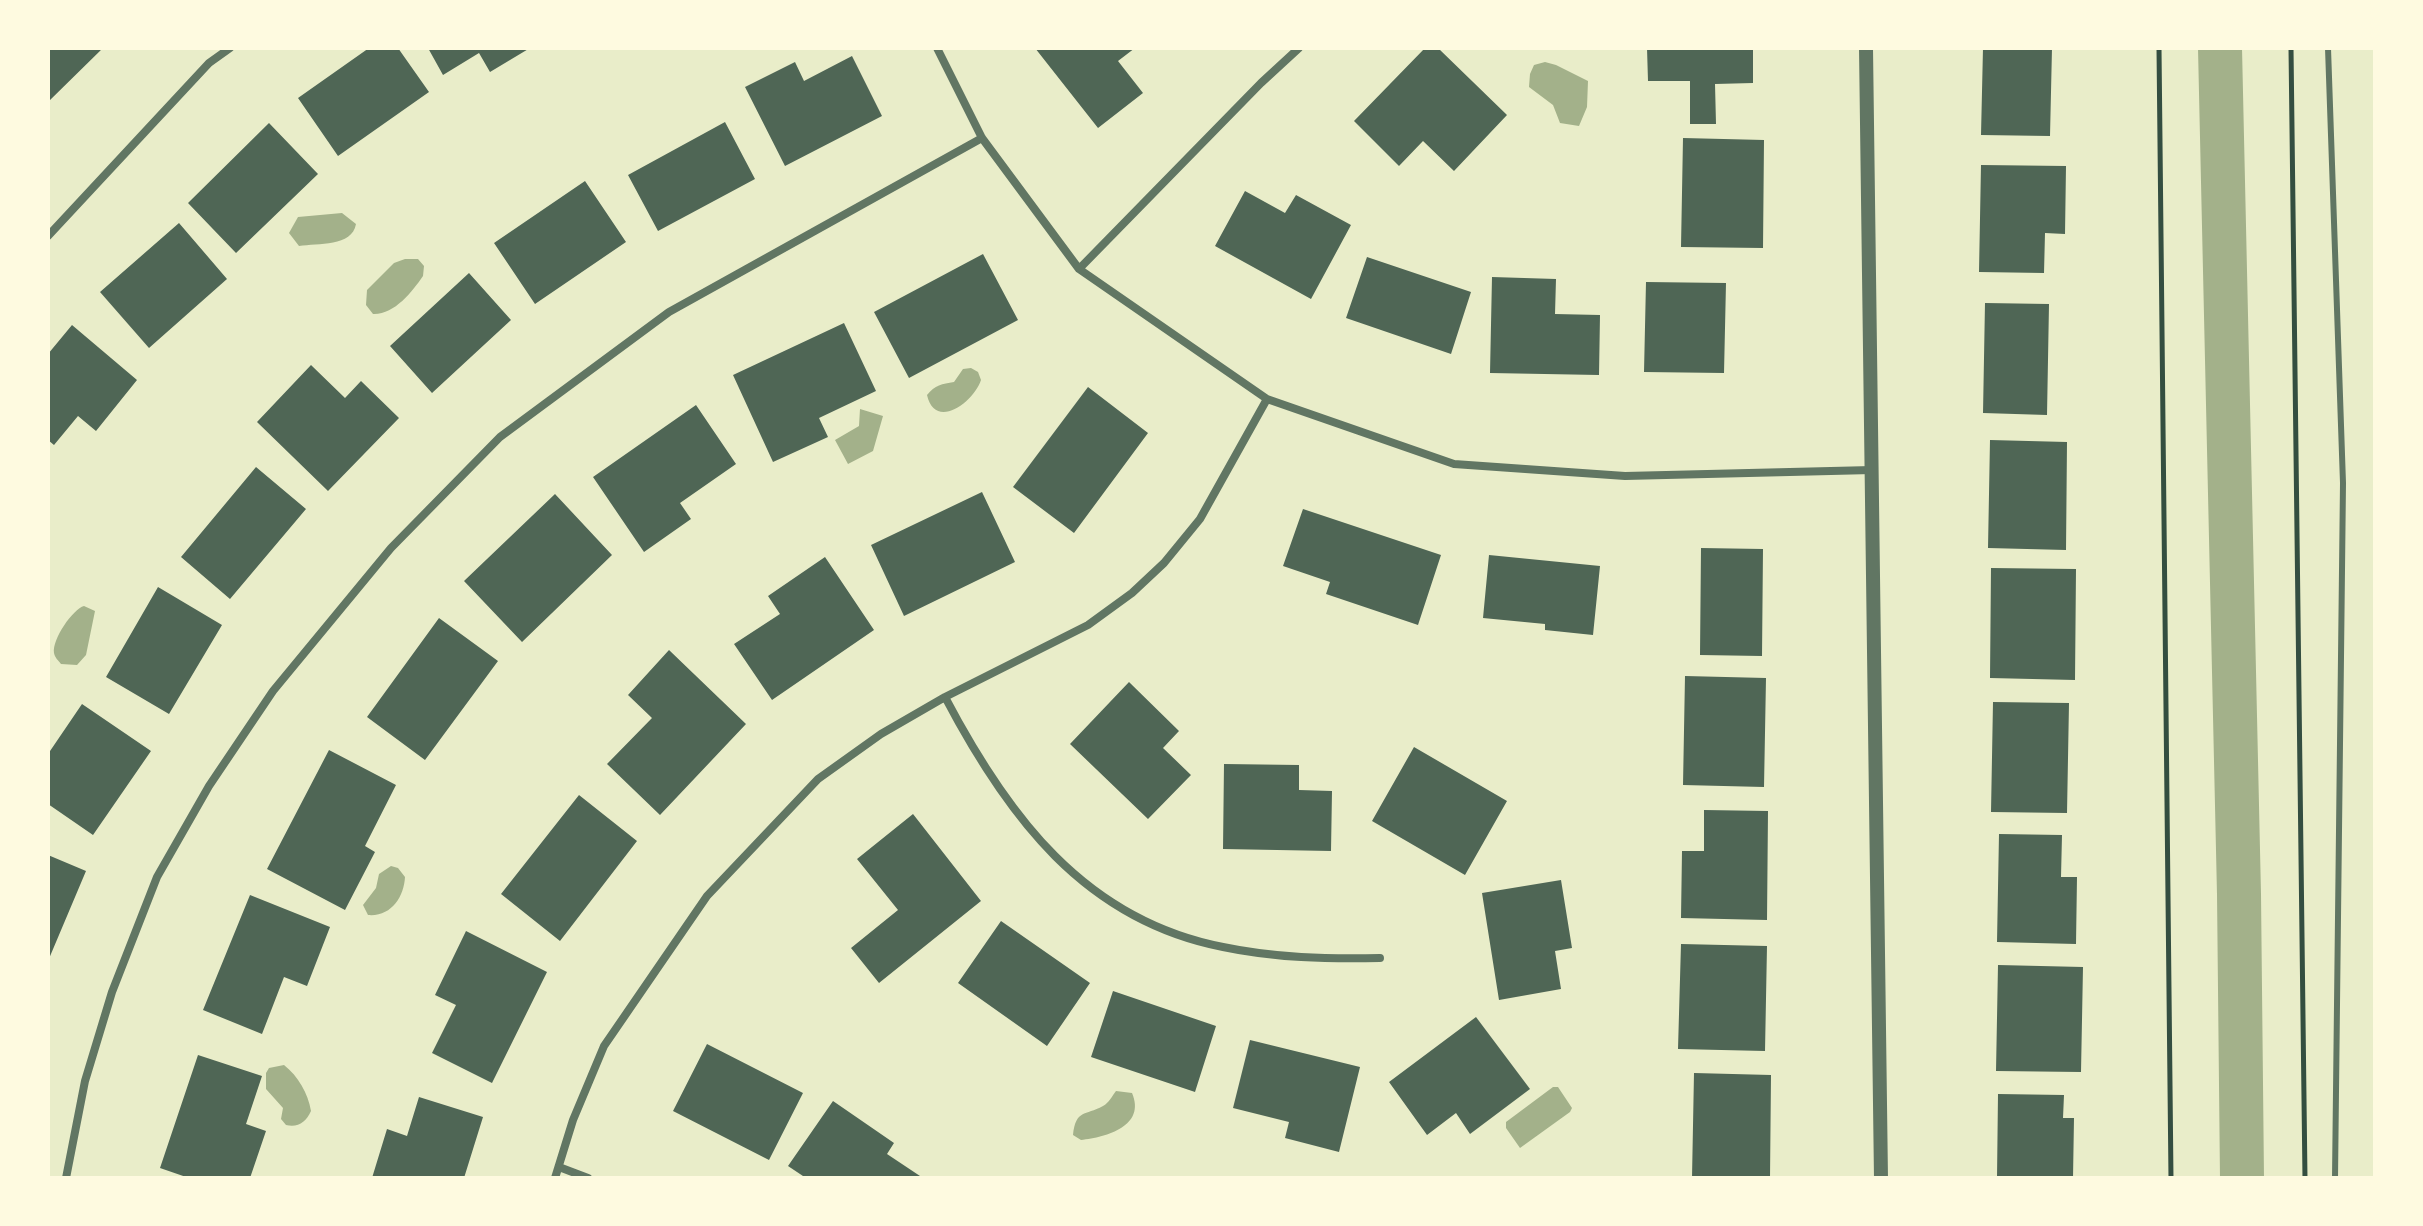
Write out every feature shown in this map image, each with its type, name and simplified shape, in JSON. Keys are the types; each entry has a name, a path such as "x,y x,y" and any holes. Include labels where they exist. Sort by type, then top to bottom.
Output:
{"street":[{"path":"48,236 209,63 230,48"},
{"path":"937,48 982,138 1079,269 1267,399 1454,464 1625,476 1872,470"},
{"path":"1079,269 1299,48"},
{"path":"1866,48 1881,1178"},
{"path":"66,1178 85,1081 112,992 157,877 209,786 273,691 391,548 500,437 669,312 982,138"},
{"path":"555,1178 573,1120 604,1046 707,896 818,779 881,734 945,697 1088,625 1132,593 1164,563 1200,519 1267,399"},
{"path":"945,697 970,745 1010,806 1059,863 1100,895 1157,927 1220,947 1272,955 1380,958"},
{"path":"559,1167 588,1178"}],"lane":[{"path":"2328,48 2343,483 2335,1178"}],"path":[{"path":"2159,48 2171,1178"},
{"path":"2291,48 2305,1178"}],"shaded area":[{"path":"1545,62 1588,81 1587,107 1579,126 1560,123 1553,105 1529,87 1534,65"},
{"path":"342,213 356,224 348,237 341,240 299,246 289,233 298,217"},
{"path":"418,259 424,266 423,276 395,307 373,314 366,305 367,290 394,263"},
{"path":"971,368 978,372 981,380 971,397 946,412 931,406 927,395 930,392 954,382 963,369"},
{"path":"860,409 883,416 873,451 848,464 835,440 859,426"},
{"path":"84,606 95,611 86,655 77,665 61,664 54,653 56,640 69,618"},
{"path":"391,866 398,868 405,877 402,892 390,909 368,915 363,905 376,888 379,874"},
{"path":"284,1065 302,1085 311,1111 304,1121 294,1126 286,1125 281,1119 283,1108 266,1089 269,1068"},
{"path":"1553,1087 1558,1087 1572,1108 1570,1112 1520,1148 1506,1128 1506,1122"},
{"path":"1116,1091 1132,1093 1134,1114 1129,1122 1102,1136 1081,1140 1073,1135 1079,1117 1105,1105"}],"building":[{"path":"48,48 103,48 48,102"},
{"path":"369,48 398,48 429,92 338,156 298,98"},
{"path":"428,48 530,48 490,72 479,53 443,75"},
{"path":"1035,48 1135,48 1118,61 1143,93 1098,128"},
{"path":"1425,48 1438,48 1507,115 1454,171 1423,141 1399,166 1354,121"},
{"path":"1647,48 1753,48 1753,83 1715,84 1716,124 1690,124 1690,81 1648,81"},
{"path":"1983,48 2052,48 2050,136 1981,135"},
{"path":"852,56 882,116 785,166 745,87 795,62 804,81"},
{"path":"725,122 755,179 658,231 628,175"},
{"path":"269,123 318,174 236,253 188,203"},
{"path":"1683,138 1764,140 1763,248 1681,247"},
{"path":"1981,165 2066,166 2065,234 2045,233 2044,273 1979,272"},
{"path":"585,181 626,242 535,304 494,243"},
{"path":"1245,191 1285,213 1296,195 1351,225 1311,299 1215,246"},
{"path":"179,223 227,279 149,348 100,292"},
{"path":"983,254 1018,320 909,378 874,312"},
{"path":"1367,257 1471,292 1451,354 1346,318"},
{"path":"469,273 511,320 432,393 390,346"},
{"path":"1492,277 1556,279 1555,314 1600,315 1599,375 1490,373"},
{"path":"1646,282 1726,283 1724,373 1644,372"},
{"path":"1985,303 2049,304 2047,415 1983,413"},
{"path":"844,323 876,391 819,418 828,437 773,462 733,375"},
{"path":"72,325 137,380 96,431 78,416 54,445 48,440 48,354"},
{"path":"311,365 345,398 361,381 399,418 328,491 257,422"},
{"path":"1088,387 1148,433 1074,533 1013,487"},
{"path":"696,405 736,464 680,503 691,519 644,552 593,477"},
{"path":"1990,440 2067,442 2066,550 1988,548"},
{"path":"256,467 306,509 230,599 181,557"},
{"path":"982,492 1015,562 904,616 871,545"},
{"path":"555,494 612,555 522,642 464,581"},
{"path":"1303,509 1441,555 1418,625 1326,594 1330,582 1283,566"},
{"path":"1701,548 1763,549 1762,656 1700,655"},
{"path":"1489,555 1600,566 1593,635 1545,630 1545,624 1483,618"},
{"path":"825,557 874,630 772,700 734,644 780,614 768,596"},
{"path":"1991,568 2076,569 2075,680 1990,678"},
{"path":"158,587 222,625 169,714 106,677"},
{"path":"439,618 498,661 425,760 367,717"},
{"path":"669,650 746,724 660,815 607,764 652,718 628,695"},
{"path":"1685,676 1766,678 1764,787 1683,785"},
{"path":"1129,682 1179,731 1163,748 1191,775 1148,819 1070,744"},
{"path":"1993,702 2069,703 2067,813 1991,812"},
{"path":"82,704 151,751 93,835 48,804 48,754"},
{"path":"1414,747 1507,801 1465,875 1372,821"},
{"path":"329,750 396,785 365,846 375,852 345,910 267,869"},
{"path":"1224,764 1299,765 1299,790 1332,791 1331,851 1223,849"},
{"path":"579,795 637,841 560,941 501,894"},
{"path":"1704,810 1768,811 1767,920 1681,918 1682,851 1704,851"},
{"path":"913,814 981,901 879,983 851,948 898,910 857,859"},
{"path":"1999,834 2062,835 2061,877 2077,877 2076,944 1997,942"},
{"path":"48,855 86,871 48,961"},
{"path":"1561,880 1572,948 1555,951 1561,989 1499,1000 1482,893"},
{"path":"250,895 330,927 307,986 284,977 262,1034 203,1010"},
{"path":"1001,921 1090,983 1047,1046 958,983"},
{"path":"466,931 547,972 492,1083 432,1053 456,1005 435,995"},
{"path":"1681,944 1767,946 1765,1051 1678,1049"},
{"path":"1998,965 2083,967 2081,1072 1996,1071"},
{"path":"1113,991 1216,1026 1195,1092 1091,1057"},
{"path":"1476,1017 1530,1089 1470,1134 1456,1113 1427,1135 1389,1082"},
{"path":"1250,1040 1360,1067 1339,1152 1285,1138 1289,1122 1233,1108"},
{"path":"707,1044 803,1093 769,1160 673,1111"},
{"path":"198,1055 262,1076 246,1124 266,1131 250,1178 189,1178 160,1168"},
{"path":"1694,1073 1771,1075 1770,1178 1692,1178"},
{"path":"1998,1094 2064,1095 2063,1118 2074,1118 2073,1178 1997,1178"},
{"path":"419,1097 483,1117 464,1178 372,1178 387,1129 407,1136"},
{"path":"833,1101 894,1143 887,1154 923,1178 806,1178 788,1166"}],"waterway":[{"path":"2220,48 2239,894 2242,1178"}]}
